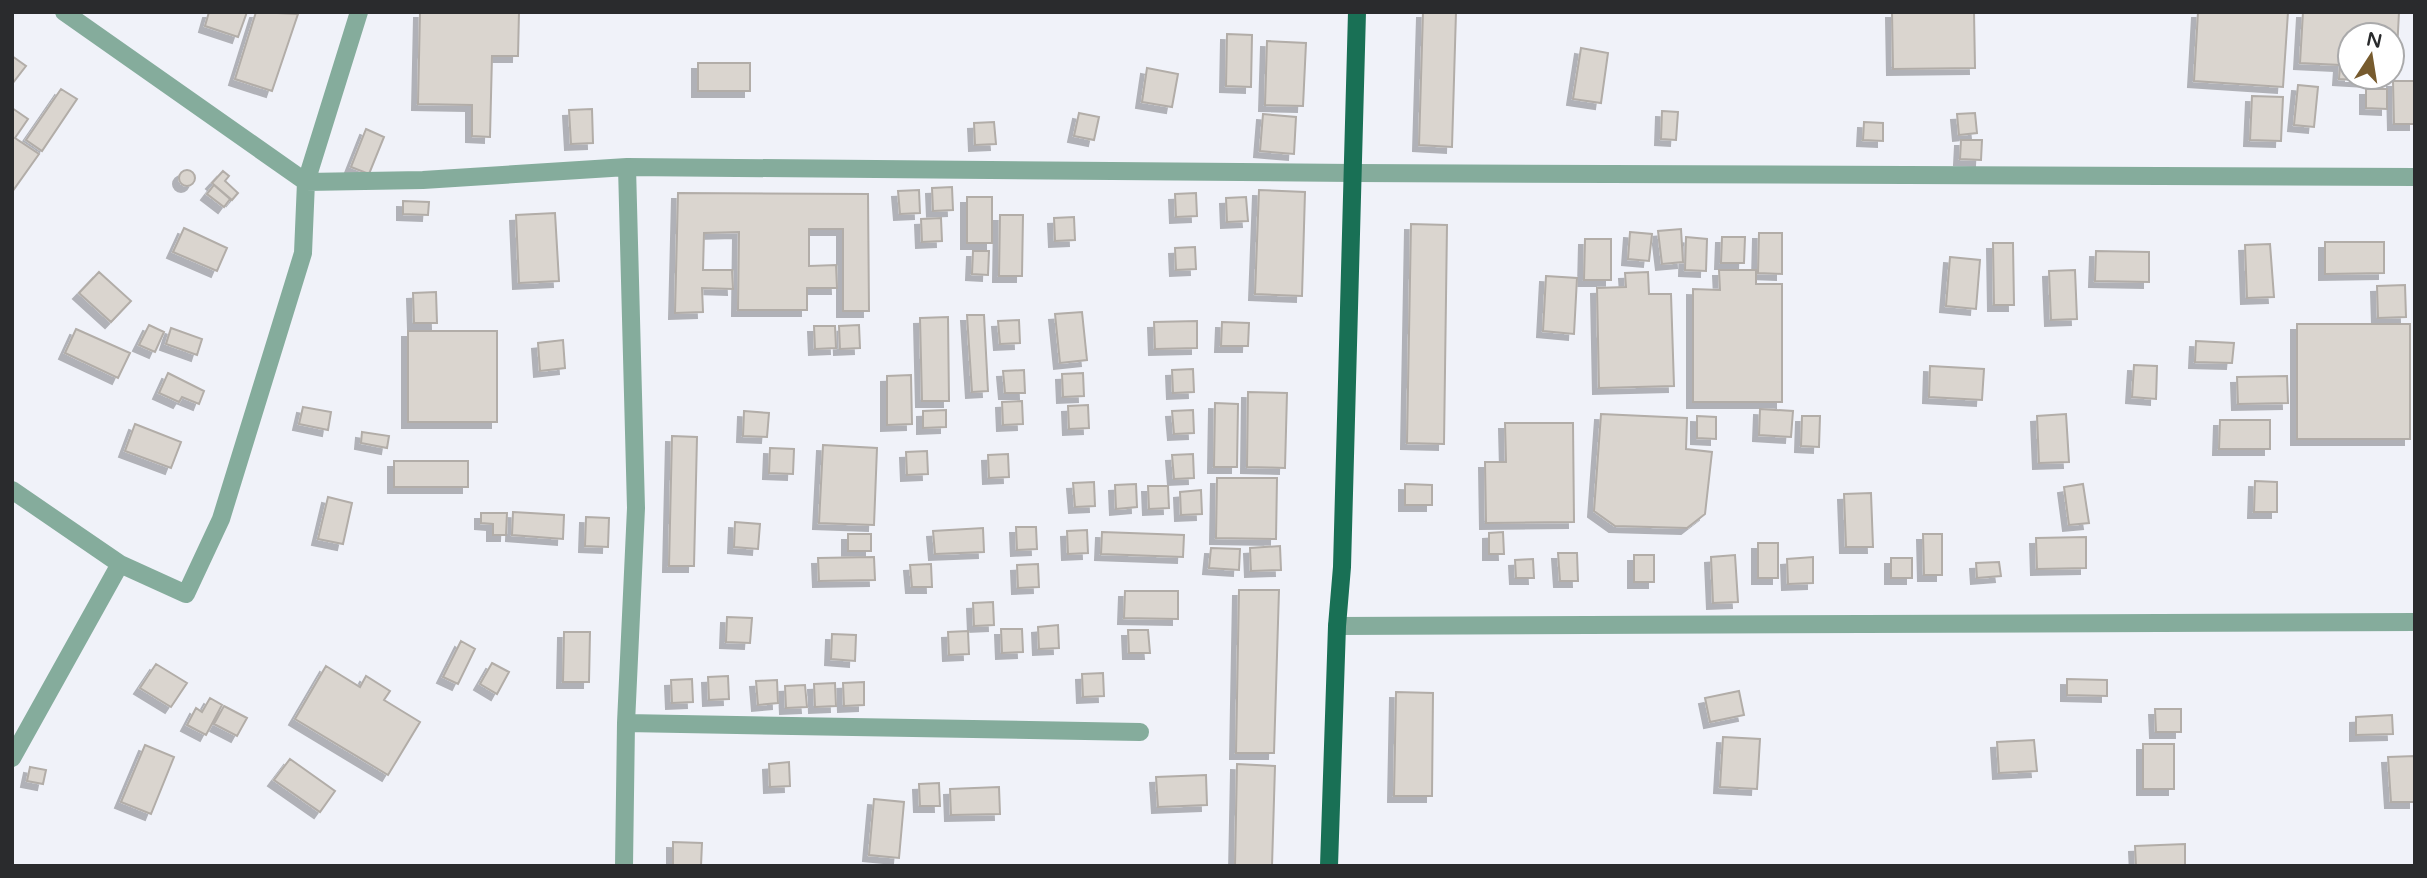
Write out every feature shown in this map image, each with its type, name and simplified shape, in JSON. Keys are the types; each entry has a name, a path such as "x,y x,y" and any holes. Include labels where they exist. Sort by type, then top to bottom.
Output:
{"main road":[{"path":"1329,866 1337,626 1342,567 1357,12"}],"street":[{"path":"64,12 306,182 423,180 626,167 2415,177"},
{"path":"12,489 120,564 186,594 221,519 303,253 306,182 359,12"},
{"path":"624,866 626,723 636,508 626,167"},
{"path":"12,758 120,564"},
{"path":"1337,626 2415,622"},
{"path":"626,723 1140,732"}],"building":[{"path":"209,12 247,12 238,37 205,26"},
{"path":"256,12 298,14 272,91 235,79"},
{"path":"420,12 519,12 518,56 492,56 490,137 472,136 472,105 418,104"},
{"path":"1423,12 1456,12 1452,147 1419,145"},
{"path":"1892,12 1974,12 1975,68 1893,69"},
{"path":"2198,12 2288,12 2283,87 2194,81"},
{"path":"2303,12 2399,12 2399,21 2336,21 2336,65 2300,63"},
{"path":"1227,34 1252,35 1251,87 1226,86"},
{"path":"1267,41 1306,43 1303,106 1265,105"},
{"path":"1581,48 1608,53 1601,103 1573,99"},
{"path":"12,56 26,66 12,84"},
{"path":"698,63 750,63 750,91 698,91"},
{"path":"1147,68 1178,74 1172,107 1142,102"},
{"path":"2406,81 2415,81 2415,124 2394,124 2393,91 2406,91"},
{"path":"2298,85 2318,87 2314,127 2294,125"},
{"path":"61,89 77,99 42,151 26,140"},
{"path":"2366,91 2387,91 2387,109 2366,108"},
{"path":"2252,96 2283,97 2281,141 2250,140"},
{"path":"12,108 28,119 15,138 39,154 12,192"},
{"path":"592,109 593,143 571,144 569,110"},
{"path":"1662,111 1678,112 1676,140 1661,139"},
{"path":"1079,113 1099,117 1094,140 1074,136"},
{"path":"1975,113 1977,133 1959,135 1957,114"},
{"path":"1263,114 1296,117 1294,154 1260,151"},
{"path":"994,122 996,144 975,145 974,123"},
{"path":"1864,122 1883,123 1883,141 1863,140"},
{"path":"366,129 384,137 369,174 351,167"},
{"path":"1961,140 1982,140 1981,160 1960,159"},
{"path":"184,170 190,170 195,178 193,184 184,186 179,181 179,175"},
{"path":"223,171 229,176 225,181 238,193 232,200 212,183"},
{"path":"214,185 230,199 224,207 207,194"},
{"path":"952,187 953,210 933,211 932,188"},
{"path":"919,190 920,213 900,214 898,191"},
{"path":"1259,190 1305,192 1302,296 1255,294"},
{"path":"678,193 868,194 869,311 843,311 843,229 809,229 809,266 836,265 837,288 807,288 807,310 738,310 739,232 704,233 703,270 732,270 733,289 702,288 703,312 675,313"},
{"path":"1196,193 1197,216 1176,217 1175,194"},
{"path":"967,197 992,197 992,243 967,243"},
{"path":"1246,197 1248,221 1227,222 1226,198"},
{"path":"403,201 429,202 428,215 403,214"},
{"path":"555,213 559,281 519,283 516,215"},
{"path":"1000,215 1023,215 1022,276 999,276"},
{"path":"1074,217 1075,240 1055,241 1054,218"},
{"path":"941,218 942,241 922,242 921,219"},
{"path":"1411,224 1447,225 1444,444 1407,443"},
{"path":"184,228 227,248 217,271 173,252"},
{"path":"1681,229 1683,262 1662,264 1658,231"},
{"path":"1630,232 1652,234 1649,261 1628,259"},
{"path":"1759,233 1782,233 1782,274 1758,273"},
{"path":"1686,237 1707,239 1706,271 1685,270"},
{"path":"1722,237 1745,237 1744,263 1721,263"},
{"path":"1585,239 1611,239 1611,280 1584,280"},
{"path":"2325,242 2384,242 2384,273 2325,274"},
{"path":"1993,243 2013,243 2014,305 1994,305"},
{"path":"2270,244 2274,297 2247,298 2245,245"},
{"path":"1195,247 1196,269 1176,270 1175,248"},
{"path":"973,251 989,251 988,275 972,274"},
{"path":"2096,251 2149,252 2149,282 2095,281"},
{"path":"1950,257 1980,260 1976,309 1946,306"},
{"path":"1719,270 1756,270 1756,284 1782,284 1782,402 1693,402 1693,289 1720,290"},
{"path":"2075,270 2077,319 2051,320 2049,271"},
{"path":"99,272 131,301 111,322 79,293"},
{"path":"1648,272 1649,294 1671,294 1674,386 1599,388 1597,288 1626,287 1625,273"},
{"path":"1546,276 1577,278 1574,334 1543,331"},
{"path":"2405,285 2406,317 2378,318 2377,286"},
{"path":"436,292 437,323 414,323 413,293"},
{"path":"1082,312 1087,360 1060,363 1055,314"},
{"path":"967,315 984,315 988,391 972,392"},
{"path":"948,317 949,401 922,401 920,318"},
{"path":"1019,320 1020,343 1000,344 998,321"},
{"path":"1197,321 1197,348 1155,349 1154,322"},
{"path":"1222,322 1249,323 1248,346 1221,346"},
{"path":"2297,324 2410,324 2410,439 2297,439"},
{"path":"149,325 164,332 155,352 139,345"},
{"path":"859,325 860,348 840,349 839,326"},
{"path":"814,326 835,326 836,348 815,349"},
{"path":"171,328 202,339 197,355 166,344"},
{"path":"76,329 130,353 118,378 65,353"},
{"path":"408,331 497,331 497,422 408,422"},
{"path":"563,340 565,368 540,371 538,343"},
{"path":"2196,341 2234,343 2232,363 2195,362"},
{"path":"2134,365 2157,366 2156,399 2132,397"},
{"path":"1930,366 1984,369 1982,400 1929,397"},
{"path":"1193,369 1194,392 1173,393 1172,370"},
{"path":"1024,370 1025,393 1005,393 1003,371"},
{"path":"168,373 204,391 199,404 182,397 179,402 159,393"},
{"path":"1083,373 1084,396 1063,397 1062,374"},
{"path":"911,375 912,424 887,425 887,376"},
{"path":"2287,376 2288,403 2238,404 2237,377"},
{"path":"1248,392 1287,393 1285,468 1247,467"},
{"path":"1022,401 1023,424 1003,425 1002,402"},
{"path":"1215,403 1238,404 1237,467 1214,467"},
{"path":"1088,405 1089,428 1069,429 1068,406"},
{"path":"303,407 331,412 328,430 299,424"},
{"path":"1760,409 1793,411 1791,437 1759,435"},
{"path":"946,410 946,427 923,428 923,411"},
{"path":"1193,410 1194,433 1174,434 1172,411"},
{"path":"744,411 769,413 767,437 743,436"},
{"path":"1601,414 1687,418 1686,449 1712,452 1705,514 1687,528 1615,526 1594,511"},
{"path":"2066,414 2069,462 2039,463 2037,416"},
{"path":"1697,416 1716,417 1716,439 1697,438"},
{"path":"1802,416 1820,416 1819,447 1801,446"},
{"path":"2220,420 2270,420 2270,449 2219,449"},
{"path":"1505,423 1573,423 1574,522 1486,523 1485,462 1506,462"},
{"path":"135,424 181,442 171,468 125,451"},
{"path":"362,432 389,436 387,448 361,443"},
{"path":"672,436 697,437 694,566 669,566"},
{"path":"823,445 877,448 874,525 819,523"},
{"path":"770,448 794,449 793,474 769,473"},
{"path":"927,451 928,474 907,475 906,452"},
{"path":"1008,454 1009,477 989,478 988,455"},
{"path":"1193,454 1194,478 1174,479 1172,455"},
{"path":"394,461 468,461 468,487 394,487"},
{"path":"1217,478 1277,478 1276,539 1216,538"},
{"path":"2255,481 2277,482 2277,512 2254,512"},
{"path":"1094,482 1095,506 1075,507 1073,483"},
{"path":"1136,484 1137,507 1116,509 1115,485"},
{"path":"1405,484 1432,485 1432,505 1405,505"},
{"path":"2083,484 2089,523 2069,525 2064,487"},
{"path":"1148,486 1168,486 1169,508 1149,509"},
{"path":"1201,490 1202,514 1181,515 1180,492"},
{"path":"1871,493 1873,547 1846,547 1844,494"},
{"path":"328,497 352,503 343,544 318,539"},
{"path":"513,512 564,515 563,539 512,535"},
{"path":"481,513 507,513 506,535 493,535 493,524 481,523"},
{"path":"586,517 609,518 608,547 585,546"},
{"path":"735,522 760,524 758,549 734,547"},
{"path":"1016,527 1036,527 1037,549 1017,550"},
{"path":"983,528 984,552 935,554 933,531"},
{"path":"1087,530 1088,553 1068,554 1067,531"},
{"path":"1102,532 1184,535 1183,557 1101,554"},
{"path":"1503,532 1504,554 1489,554 1489,533"},
{"path":"848,534 871,534 871,551 848,551"},
{"path":"1923,534 1942,534 1942,575 1924,575"},
{"path":"2086,537 2086,568 2037,569 2036,538"},
{"path":"1758,543 1778,543 1778,578 1758,578"},
{"path":"1280,546 1281,570 1251,571 1250,548"},
{"path":"1211,548 1240,549 1239,570 1209,568"},
{"path":"1558,553 1577,553 1578,581 1560,581"},
{"path":"1634,555 1654,555 1654,582 1634,582"},
{"path":"1735,555 1738,602 1713,603 1711,557"},
{"path":"874,557 875,580 819,581 818,558"},
{"path":"1813,557 1813,583 1788,584 1787,559"},
{"path":"1891,558 1912,558 1912,578 1891,578"},
{"path":"1533,559 1534,578 1516,578 1515,560"},
{"path":"1999,562 2001,576 1977,578 1976,563"},
{"path":"931,564 932,587 912,587 910,565"},
{"path":"1038,564 1039,587 1018,588 1017,565"},
{"path":"1239,590 1279,590 1274,753 1236,753"},
{"path":"1125,591 1178,591 1178,619 1124,618"},
{"path":"993,602 994,625 974,626 973,603"},
{"path":"727,617 752,618 750,643 726,642"},
{"path":"1058,625 1059,648 1039,649 1038,627"},
{"path":"1001,629 1022,629 1023,652 1002,653"},
{"path":"1128,630 1148,630 1150,653 1129,653"},
{"path":"968,631 969,654 949,655 948,632"},
{"path":"564,632 590,632 589,682 563,682"},
{"path":"832,634 856,635 855,661 831,659"},
{"path":"461,641 475,649 458,684 443,677"},
{"path":"492,663 509,672 497,694 480,684"},
{"path":"156,664 187,683 171,707 140,688"},
{"path":"326,666 360,687 366,676 390,691 384,700 420,722 388,775 295,719"},
{"path":"1103,673 1104,696 1083,697 1082,674"},
{"path":"728,676 729,699 709,700 708,677"},
{"path":"692,679 693,702 672,703 671,680"},
{"path":"2067,679 2107,680 2107,696 2067,695"},
{"path":"777,680 778,703 758,705 756,681"},
{"path":"864,682 864,705 844,706 843,683"},
{"path":"835,683 836,706 815,707 814,684"},
{"path":"805,685 807,707 786,708 785,686"},
{"path":"1739,691 1744,715 1710,722 1705,698"},
{"path":"1396,692 1433,693 1432,796 1394,796"},
{"path":"210,698 222,705 206,735 187,725 196,708 202,712"},
{"path":"224,706 247,718 237,736 214,724"},
{"path":"2155,709 2181,709 2181,732 2156,732"},
{"path":"2392,715 2393,734 2356,735 2356,717"},
{"path":"1723,737 1760,739 1757,789 1720,787"},
{"path":"2034,740 2037,771 1999,773 1997,742"},
{"path":"2143,744 2174,744 2174,789 2143,789"},
{"path":"145,745 174,757 151,814 121,802"},
{"path":"2415,756 2415,802 2391,802 2388,757"},
{"path":"290,759 335,791 320,812 274,780"},
{"path":"789,762 790,786 770,787 769,764"},
{"path":"1237,764 1275,766 1272,866 1235,866"},
{"path":"30,767 46,770 43,784 27,781"},
{"path":"1206,775 1207,805 1158,807 1156,777"},
{"path":"939,783 940,806 920,806 919,784"},
{"path":"999,787 1000,814 951,815 950,789"},
{"path":"874,799 904,802 899,858 869,855"},
{"path":"673,842 702,843 701,866 673,866"},
{"path":"2185,844 2185,866 2136,866 2135,846"}]}
